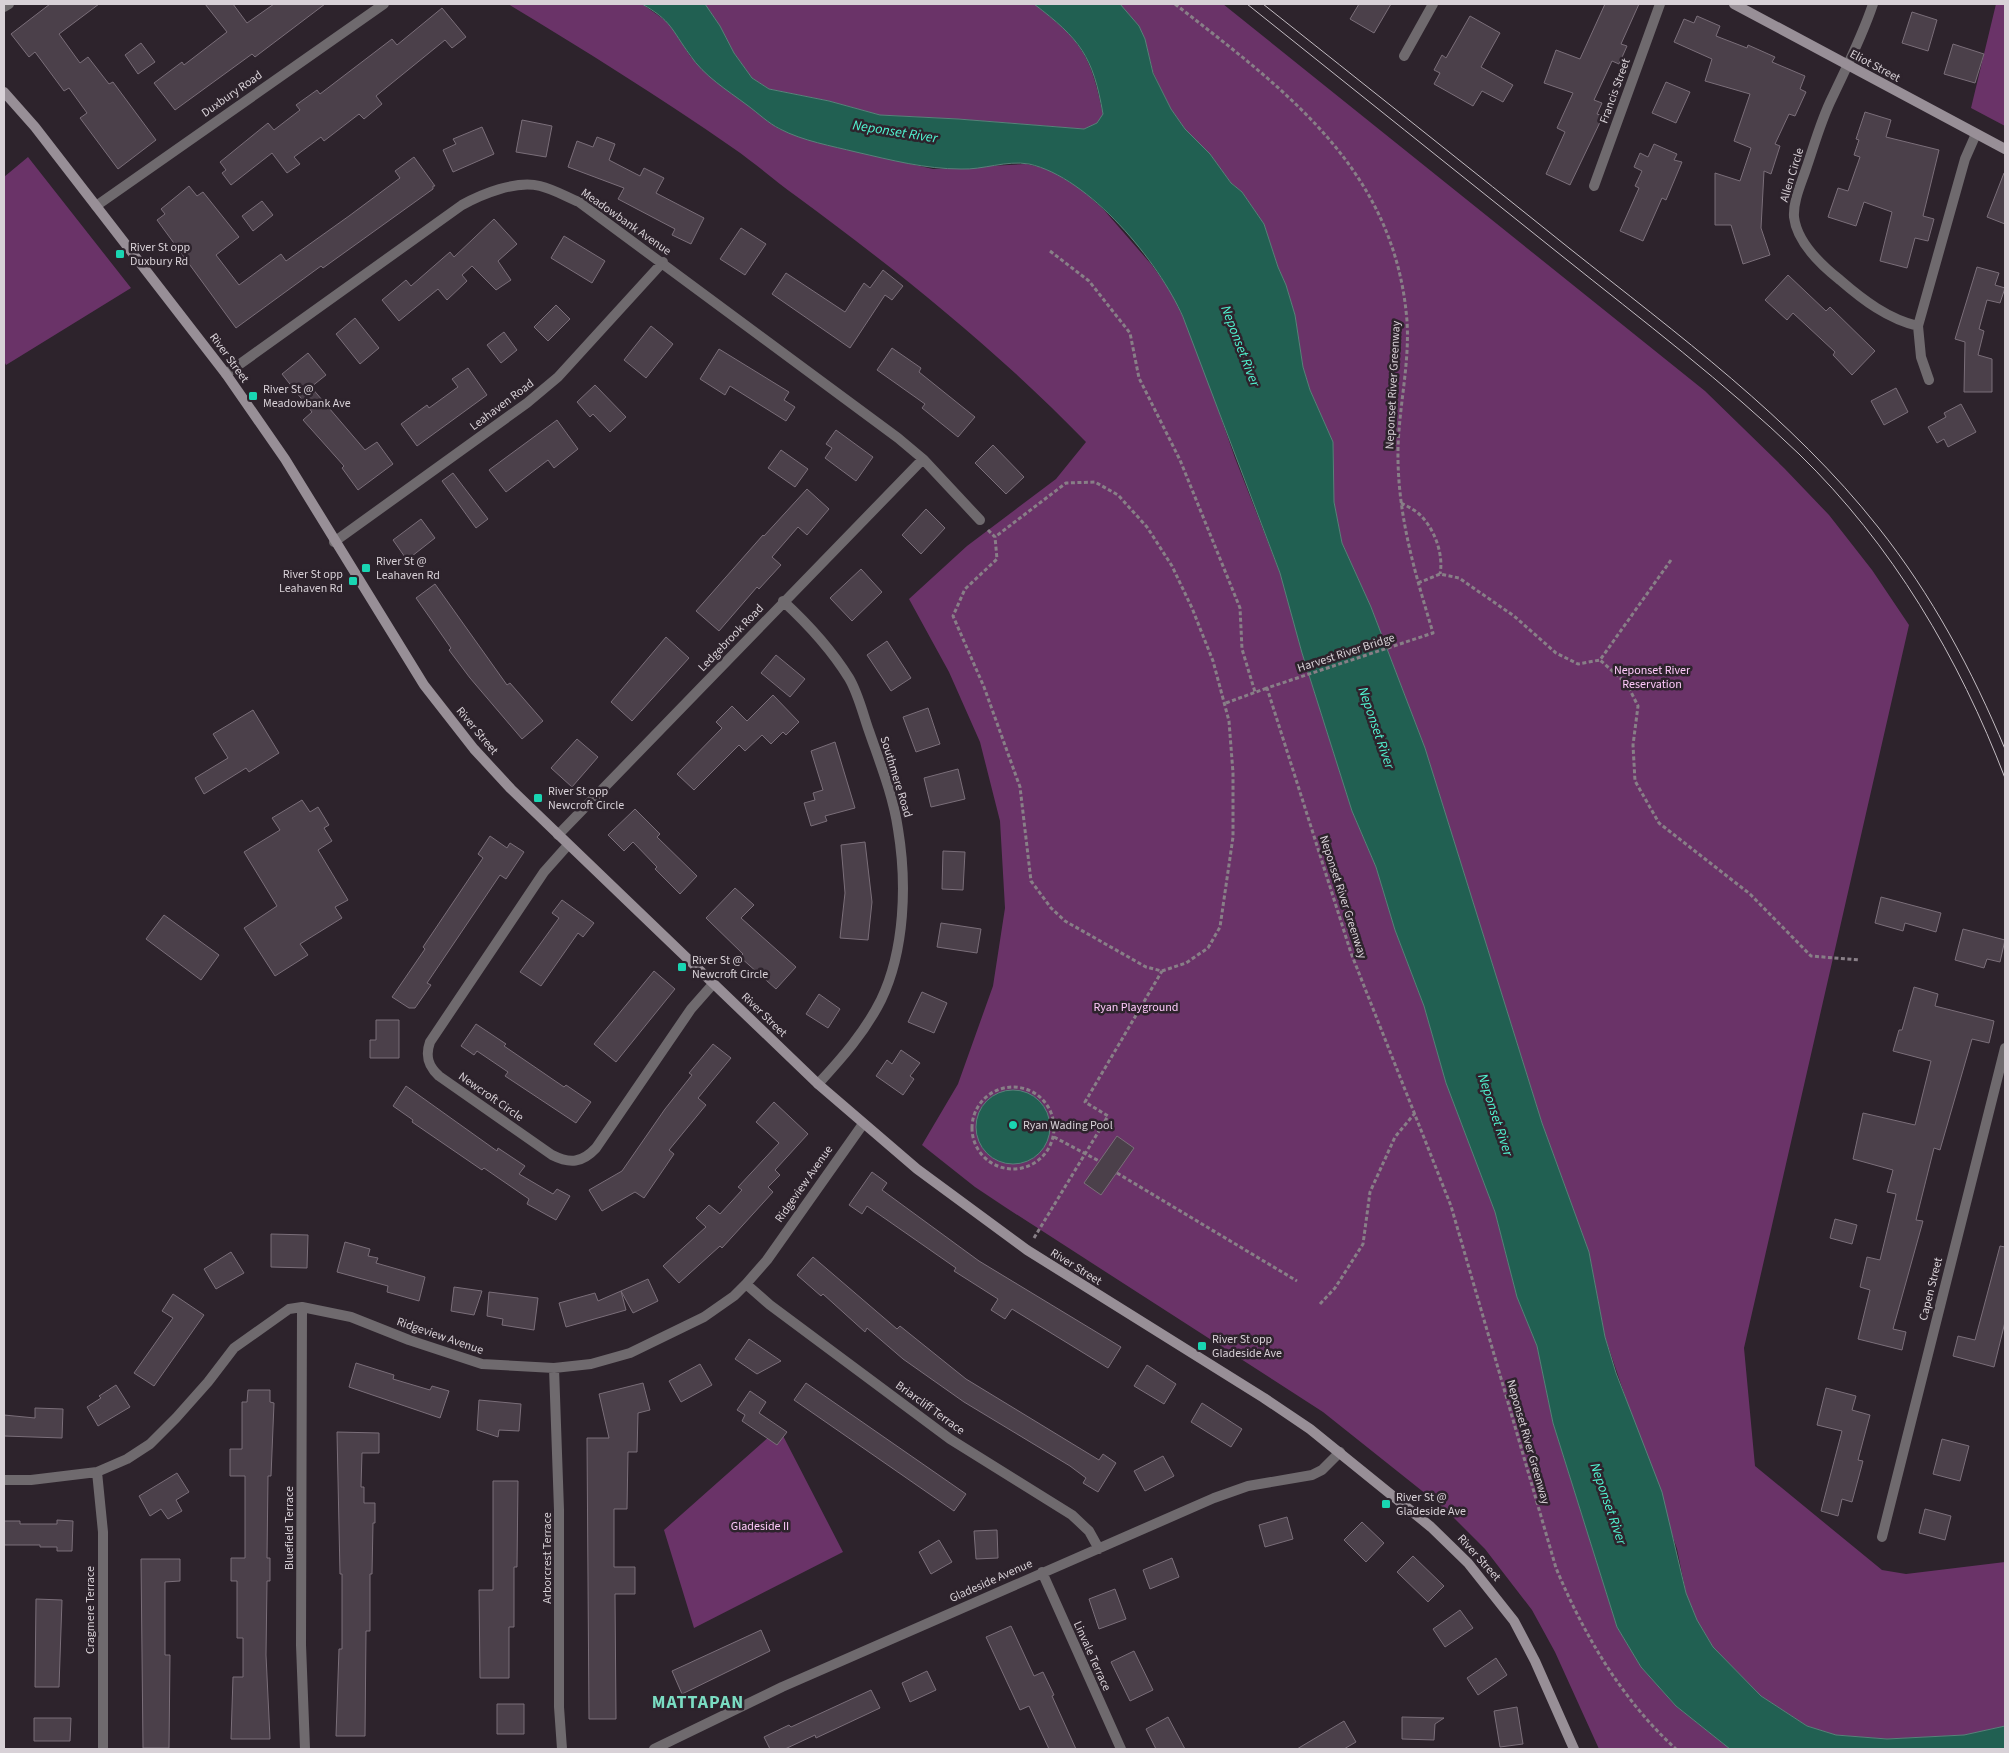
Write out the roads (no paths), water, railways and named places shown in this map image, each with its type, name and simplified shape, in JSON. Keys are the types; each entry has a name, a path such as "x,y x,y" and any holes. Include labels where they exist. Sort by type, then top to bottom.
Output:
{"main road":[{"name":"Eliot Street","path":"1734,4 1848,67 2005,149"},
{"name":"River Street","path":"4,92 36,127 96,206 160,285 226,374 285,459 410,664 440,706 492,769 568,845 818,1084 863,1124 951,1195 1026,1250 1264,1398 1340,1452 1432,1526 1468,1563 1501,1603 1524,1639 1574,1749"}],"street":[{"path":"4,8 9,4"},
{"name":"Duxbury Road","path":"96,206 384,4"},
{"path":"1404,56 1433,4"},
{"name":"Francis Street","path":"1594,186 1660,4"},
{"name":"Allen Circle","path":"1873,4 1863,34 1827,110 1796,200 1794,218 1803,242 1837,278 1873,306 1900,321 1918,326"},
{"path":"1929,380 1921,357 1918,326 1965,159 1976,134"},
{"name":"Meadowbank Avenue","path":"226,374 462,205 489,192 512,186 539,185 579,202 858,406 923,459 980,520"},
{"name":"Leahaven Road","path":"334,542 527,403 558,377 663,262"},
{"name":"Ledgebrook Road","path":"558,835 783,601 923,459"},
{"name":"Southmere Road","path":"783,601 816,631 850,680 886,782 898,828 900,849 900,921 888,983 865,1028 846,1054 818,1084"},
{"name":"Newcroft Circle","path":"568,845 544,872 430,1042 427,1057 430,1065 439,1076 552,1155 568,1162 584,1159 596,1148 691,1009 713,984"},
{"name":"Capen Street","path":"1882,1538 2005,1048"},
{"name":"Ridgeview Avenue","path":"302,1307 351,1317 409,1340 482,1364 554,1368 591,1364 630,1353 704,1317 734,1296 767,1260 863,1124"},
{"name":"Briarcliff Terrace","path":"746,1284 770,1305 931,1426 1072,1515 1089,1531 1099,1549"},
{"path":"4,1480 31,1480 97,1472 127,1459 150,1444 208,1382 234,1348 289,1309 302,1307"},
{"name":"Bluefield Terrace","path":"302,1307 301,1645 305,1749"},
{"name":"Arborcrest Terrace","path":"554,1368 559,1510 559,1707 562,1749"},
{"name":"Gladeside Avenue","path":"654,1749 782,1687 1230,1491 1312,1475 1322,1470 1340,1452"},
{"name":"Cragmere Terrace","path":"97,1472 103,1532 103,1749"},
{"name":"Linvale Terrace","path":"1042,1572 1121,1749"}],"water":[{"name":"Neponset River","path":"642,4 705,4 720,26 734,53 752,78 769,89 829,101 880,115 1084,129 1097,123 1103,114 1089,63 1082,50 1063,28 1034,4 1120,4 1139,26 1145,39 1153,73 1171,109 1185,129 1210,154 1231,183 1242,192 1264,224 1286,285 1295,315 1303,367 1310,390 1333,442 1334,502 1342,543 1371,607 1425,748 1542,1123 1589,1252 1605,1337 1616,1373 1662,1492 1686,1593 1697,1620 1713,1647 1761,1696 1807,1726 1836,1735 1887,1739 1964,1735 2005,1726 2005,1749 1730,1749 1676,1706 1641,1667 1617,1627 1553,1423 1537,1346 1517,1297 1495,1212 1446,1083 1424,1006 1395,930 1376,867 1352,811 1302,653 1280,573 1183,317 1172,295 1140,248 1098,204 1075,186 1052,172 1029,164 1012,163 969,169 921,166 818,143 780,129 709,76 696,63 665,21"},
{"name":"Ryan Wading Pool","path":"1013,1090 1034,1096 1044,1106 1050,1127 1044,1148 1034,1158 1013,1164 992,1158 982,1148 976,1127 982,1106 992,1096"}],"tram line":[{"path":"1247,4 1683,352 1799,454 1833,489 1864,526 1893,564 1920,605 1966,689 1987,733 2005,778"},
{"path":"1263,4 1692,345 1771,413 1809,450 1878,527 1916,579 1965,662 2005,749"}],"place":[{"name":"River St opp Duxbury Rd","path":"120,254"},
{"name":"River St @ Meadowbank Ave","path":"253,396"},
{"name":"River St @ Leahaven Rd","path":"366,568"},
{"name":"River St opp Leahaven Rd","path":"353,581"},
{"name":"River St opp Newcroft Circle","path":"538,798"},
{"name":"River St @ Newcroft Circle","path":"682,967"},
{"name":"Ryan Wading Pool","path":"1013,1125"},
{"name":"River St opp Gladeside Ave","path":"1202,1346"},
{"name":"River St @ Gladeside Ave","path":"1386,1504"}],"district":[{"name":"MATTAPAN","path":"698,1702"}],"park label":[{"name":"Neponset River Reservation","path":"1652,677"},
{"name":"Ryan Playground","path":"1136,1007"},
{"name":"Gladeside II","path":"760,1526"}]}
